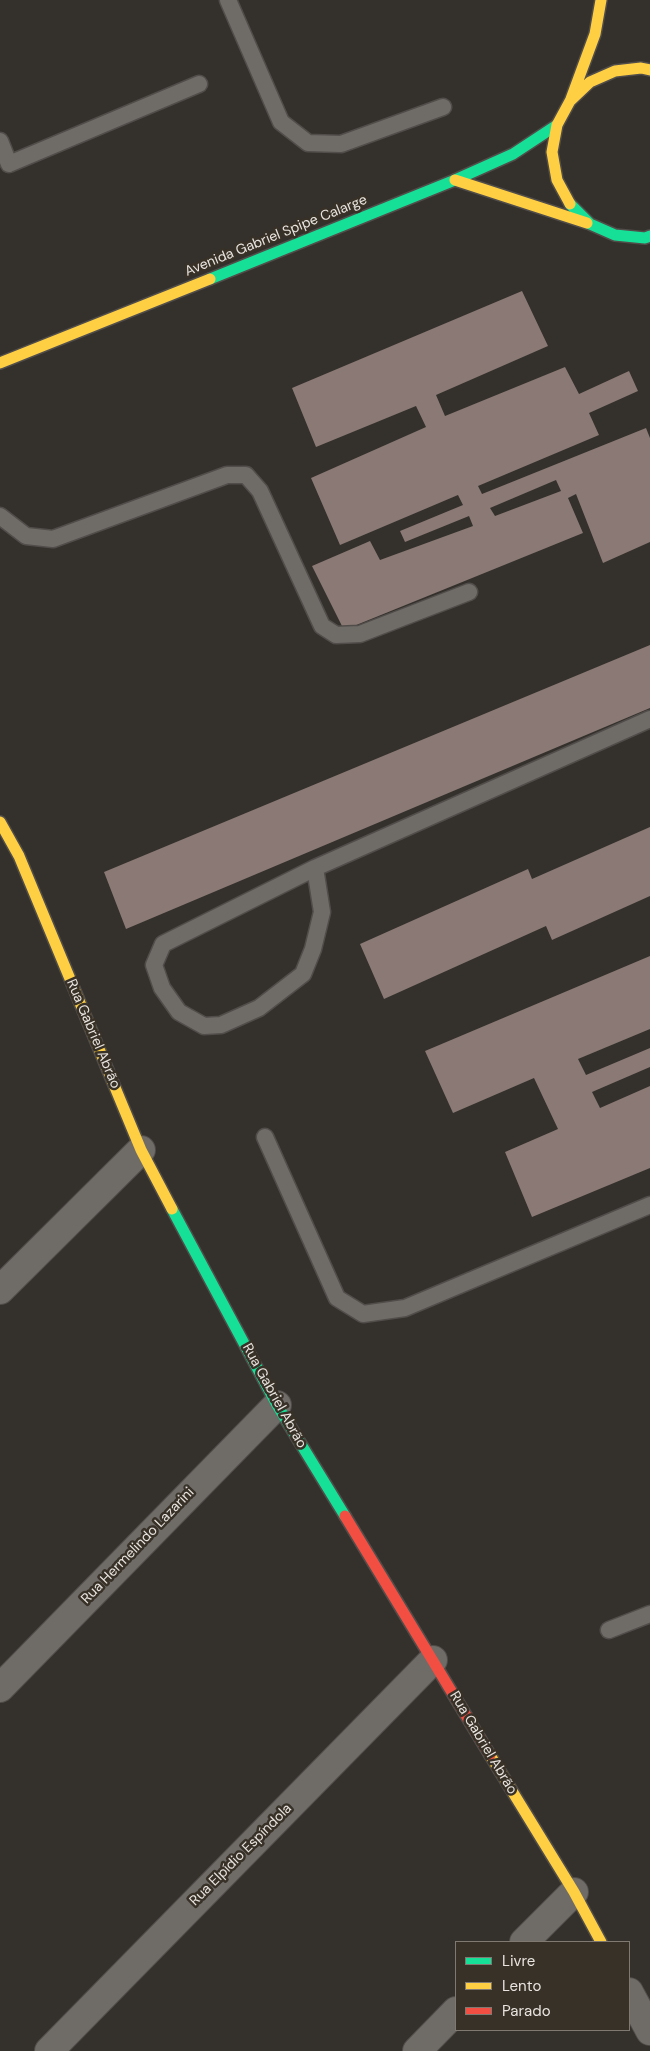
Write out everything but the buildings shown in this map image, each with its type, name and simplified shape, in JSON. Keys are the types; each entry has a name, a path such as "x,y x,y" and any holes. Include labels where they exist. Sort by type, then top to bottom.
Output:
{"street":[{"path":"590,224 570,204 556,180 552,152 557,125 570,101 596,34 600,0"},
{"path":"570,101 590,82 615,71 641,68 650,70"},
{"name":"Avenida Gabriel Spipe Calarge","path":"0,363 455,180 513,154 557,125"},
{"path":"455,180 590,224 615,235 648,239"},
{"name":"Rua Gabriel Abrão","path":"0,822 19,856 141,1150 277,1405 574,1892 601,1941"},
{"path":"0,1290 141,1150"},
{"name":"Rua Hermelindo Lazarini","path":"0,1688 277,1405"},
{"name":"Rua Elpídio Espíndola","path":"49,2051 433,1660"},
{"path":"525,1941 574,1892"},
{"path":"630,1994 650,2031"},
{"path":"417,2051 455,2012"}],"lane":[{"path":"228,0 281,122 308,143 341,144 443,107"},
{"path":"0,141 9,164 199,84"},
{"path":"0,516 26,536 53,539 227,475 246,475 260,491 322,626 336,636 360,634 469,592"},
{"path":"315,868 322,912 313,949 304,974 259,1008 221,1025 204,1026 179,1012 162,988 154,965 164,944 315,868 650,719"},
{"path":"265,1137 336,1298 363,1314 405,1308 650,1205"},
{"path":"609,1630 650,1614"}],"traffic: fast":[{"path":"210,279 455,180 513,154 557,125"},
{"path":"570,204 590,224 615,235 645,238 650,236"},
{"path":"172,1209 277,1405 345,1516"}],"traffic: slow":[{"path":"571,99 595,34 601,0"},
{"path":"570,204 557,180 552,152 557,125 570,101 590,82 615,71 641,68 650,70"},
{"path":"455,180 587,223"},
{"path":"0,363 210,279"},
{"path":"0,822 19,856 141,1150 172,1209"},
{"path":"490,1755 574,1892 600,1941"}],"traffic: jam":[{"path":"345,1516 490,1755"}]}
